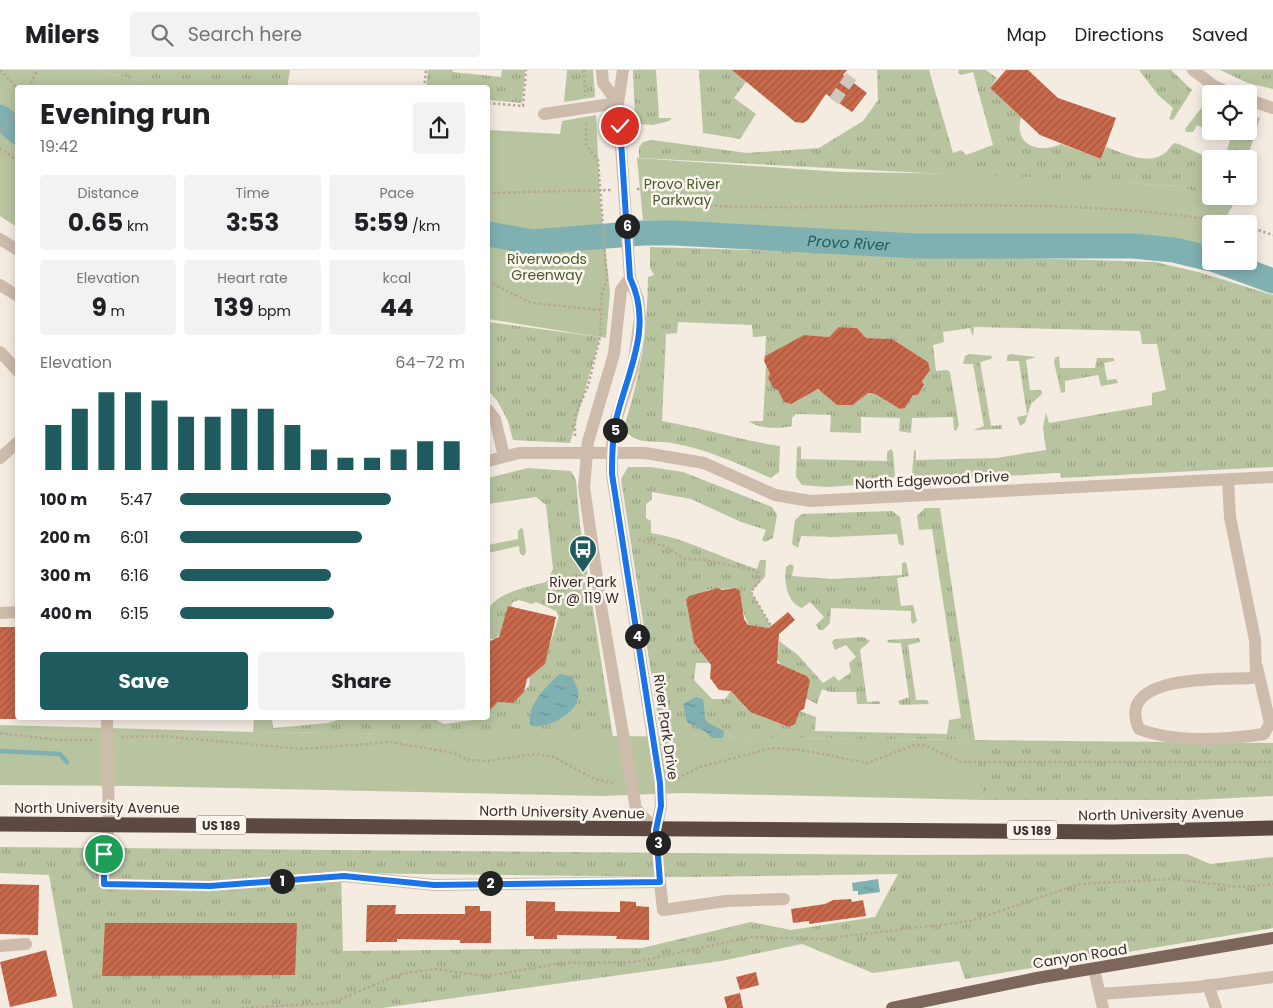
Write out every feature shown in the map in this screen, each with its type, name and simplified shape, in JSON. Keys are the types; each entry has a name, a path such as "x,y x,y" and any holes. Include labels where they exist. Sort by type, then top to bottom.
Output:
{"highway":[{"name":"North University Avenue","path":"0,824 1113,832 1273,828"}],"main road":[{"name":"Canyon Road","path":"892,1008 984,988 1273,938"}],"street":[{"path":"602,70 603,83 618,103"},
{"path":"623,70 618,103 630,278 621,290 614,354 586,454 584,487 589,530 636,809 656,830"},
{"path":"1193,70 1213,85"},
{"path":"544,114 618,103"},
{"path":"1257,103 1273,108"},
{"path":"0,239 15,248"},
{"name":"River Park Drive","path":"630,278 638,299 640,318 638,342 633,368 606,453 612,474 660,783 661,806 656,830 663,910 726,901 784,899"},
{"path":"0,285 15,294"},
{"path":"0,352 15,368"},
{"path":"490,413 495,419 504,456"},
{"path":"0,458 15,445"},
{"name":"North Edgewood Drive","path":"490,460 504,456 534,453 645,453 704,463 775,495 810,501 1273,477"},
{"path":"1228,480 1230,517 1252,624 1257,667 1270,723 1264,734 1229,738 1183,738 1153,734 1139,729 1134,717 1135,708 1147,695 1161,686 1206,679 1251,678 1256,675 1257,667"},
{"path":"0,613 15,612"},
{"path":"108,720 112,738 109,824 104,854 104,884 210,886 344,876 434,885 660,882"},
{"path":"0,946 26,944"},
{"path":"1094,969 1103,1008"},
{"path":"1100,994 1208,985 1273,977"},
{"path":"1208,985 1216,1008"}],"path":[{"path":"0,70 15,86"},
{"path":"30,85 37,70"},
{"path":"424,85 426,70"},
{"path":"490,103 523,106 526,70"},
{"path":"575,437 575,415 588,386 600,337 602,293 607,280 598,160 586,145 584,70"},
{"path":"0,133 15,115"},
{"path":"0,148 15,159"},
{"path":"490,193 600,191 624,194 643,189 680,202 743,207 977,205 1113,208 1202,218"},
{"path":"1257,229 1273,234"},
{"path":"490,283 532,303 600,310"},
{"path":"638,540 665,546 684,559 705,560 757,571 760,580 751,592 771,626"},
{"path":"0,732 57,740 93,740"},
{"path":"112,738 163,736 301,749 392,742 453,753 470,760 487,761 536,754 554,757 594,780 614,783"},
{"path":"670,782 700,767 772,748 802,750 868,762 919,744 929,746 961,762 1273,762"},
{"path":"241,1008 330,1003 401,974 434,969 488,976 561,963 635,962 751,937 822,939 971,921 1079,884 1173,879 1240,886 1273,884"}],"green space":[{"path":"0,70 94,70 147,82 146,85 15,85 15,226 0,216"},
{"path":"94,70 290,70 288,85 145,85 146,82"},
{"path":"428,70 452,70 453,72 501,77 502,70 525,70 522,103 490,100 490,85 426,85"},
{"path":"567,70 593,70 595,97 564,102"},
{"path":"633,70 656,70 659,118 672,118 669,121 653,125 639,124 635,120"},
{"path":"699,70 735,70 746,82 734,98 756,114 740,139 703,133"},
{"path":"877,70 929,70 953,153 961,150 966,155 993,145 973,72 961,75 958,73 959,70 986,70 997,78 990,88 1021,117 1021,135 1030,145 1045,148 1061,144 1101,159 1106,147 1144,159 1159,156 1166,152 1174,143 1179,144 1202,155 1202,194 1178,186 639,158 639,147 643,142 652,140 747,153 819,148 863,121 878,100"},
{"path":"1139,70 1171,70 1192,90 1173,120 1169,119 1173,108 1158,95"},
{"path":"1220,70 1273,70 1273,89 1248,83"},
{"path":"1202,107 1202,127 1197,125 1193,132 1186,132 1185,129"},
{"name":"Riverwoods Greenway","path":"596,115 600,201 610,292 606,338 490,319 490,130 560,134 562,121"},
{"path":"1230,140 1253,140 1250,150 1227,150"},
{"name":"Provo River Parkway","path":"637,158 841,172 974,174 1178,186 1202,194 1202,205 1233,205 1227,215 1202,215 1202,245 1179,239 1134,236 916,234 643,220"},
{"path":"650,247 1155,262 1198,272 1273,295 1273,467 1061,478 1060,473 1057,473 919,481 912,474 914,450 916,451 916,460 996,458 1046,450 1043,427 1046,413 1049,423 1152,405 1152,393 1166,390 1157,344 1142,344 1140,331 974,327 973,337 970,328 943,332 944,342 933,345 936,371 947,370 950,372 959,425 956,431 954,430 953,417 912,418 911,433 899,431 900,418 861,417 861,433 830,432 831,415 796,414 792,418 792,426 782,428 769,428 753,424 749,421 763,421 766,366 770,374 768,379 773,387 778,389 784,402 790,404 816,390 828,391 837,405 853,405 862,398 863,393 875,394 900,409 905,408 913,395 918,395 924,386 922,381 930,370 928,362 892,339 866,338 857,328 840,327 829,337 804,335 765,356 766,336 753,337 752,325 678,322 677,333 666,334 662,421 780,446 779,472 771,478 698,449 672,443 638,440 632,437 624,427 635,389 642,353 648,277 654,275 650,268"},
{"path":"490,322 600,337 570,443 513,440 508,421 498,402 490,392"},
{"path":"969,354 992,356 991,359 980,362 991,426 1002,425 1002,429 973,430 984,426 973,364 963,364 965,356"},
{"path":"1010,354 1036,357 1026,360 1030,390 1041,390 1042,394 1031,404 1025,423 1020,426 1017,417 1027,415 1019,361 1007,361 1007,356"},
{"path":"1059,356 1060,368 1095,368 1097,358 1114,358 1114,361 1104,363 1107,380 1116,379 1118,383 1101,386 1098,375 1065,381 1065,392 1061,393 1054,362 1055,358"},
{"path":"801,447 801,459 887,461 887,452 891,449 893,452 895,476 887,483 826,487 802,485 796,477 797,448"},
{"path":"628,467 650,467 683,472 772,507 777,515 773,538 765,542 762,540 766,530 741,522 691,499 652,492 652,500 646,504 646,518 651,521 651,533 691,544 757,569 760,560 766,560 765,577 751,592 771,626 769,628 756,626 751,630 739,607 742,604 740,592 735,588 707,590 705,593 689,596 687,600 688,613 693,615 690,620 694,643 699,650 704,650 703,655 709,663 696,663 694,680 712,699 725,699 731,691 738,699 743,699 743,705 750,712 789,727 795,724 800,711 816,717 815,731 947,734 949,720 961,718 932,529 919,530 917,516 925,508 940,508 975,740 1273,743 1273,796 1194,800 983,800 974,740 661,737 621,479"},
{"path":"528,468 571,471 576,480 580,525 613,737 253,732 254,720 272,720 273,728 328,723 337,720 438,720 444,724 490,720 490,710 502,698 516,698 529,686 530,673 546,656 559,616 556,611 536,602 532,604 519,600 513,602 499,635 495,639 490,639 490,608 497,599 513,591 546,582 553,569 546,505 536,497 490,504 490,478"},
{"path":"892,511 900,517 903,546 899,544 897,534 834,537 801,536 798,548 792,544 795,520 802,514"},
{"path":"521,528 523,529 526,552 524,556 520,554 519,546 490,553 490,545 518,539 518,531"},
{"path":"906,562 909,576 897,578 901,606 913,605 917,621 913,624 911,621 911,611 831,608 830,623 823,630 819,630 816,625 824,617 810,602 802,608 797,605 792,601 787,590 786,567 790,564 794,566 792,576 834,579 902,575 902,563"},
{"path":"863,637 870,641 860,650 867,702 879,701 880,704 857,704 856,692 830,692 822,689 817,704 805,696 810,682 807,676 796,671 792,674 789,668 781,665 774,655 778,653 779,641 798,655 823,683 834,676 839,681 851,672 849,663 856,657 846,645 835,650 832,642 835,639"},
{"path":"919,638 920,642 908,645 916,700 927,700 929,704 900,705 898,701 909,697 901,643 889,643 887,640"},
{"path":"0,725 253,732 975,740 983,800 682,793 602,796 0,785"},
{"path":"0,847 909,855 1187,854 1210,864 1273,857 1273,928 965,979 959,961 873,973 802,944 721,961 382,1008 73,1008 49,875 0,873","holes":["341,873 685,877 898,874 875,917 791,930 751,922 642,948 343,951"]}],"water":[{"path":"560,674 571,676 576,684 578,698 576,704 572,710 559,720 544,725 531,726 530,719 534,704 549,684"},
{"path":"696,697 703,699 707,722 724,731 723,738 712,738 706,732 687,722 683,704"},
{"path":"878,879 880,892 858,895 858,891 853,891 852,883"}],"building":[{"path":"732,70 847,70 843,75 867,93 852,112 826,94 808,120 803,123 795,122"},
{"path":"1006,70 1028,70 1058,98 1116,118 1101,159 1040,135 990,88"},
{"path":"839,327 857,328 866,338 892,339 928,362 930,370 922,381 924,385 918,395 913,395 905,408 900,409 875,394 868,393 853,405 837,405 818,389 791,404 784,402 778,390 773,388 768,378 770,374 764,361 765,356 804,335 829,337"},
{"path":"718,588 722,590 735,588 740,591 744,619 748,625 769,628 788,612 795,620 779,634 777,663 807,676 810,681 804,709 800,711 795,724 789,727 750,712 731,691 719,690 710,678 711,665 694,643 686,600 689,596"},
{"path":"508,606 556,617 545,664 527,679 524,692 513,703 498,702 490,710 490,641 499,637"},
{"path":"0,627 15,627 15,719 0,719"},
{"path":"0,884 39,885 38,935 0,934"},
{"path":"851,899 852,902 863,900 866,916 809,924 809,921 793,923 791,909 825,904 833,900"},
{"path":"526,901 555,902 555,911 620,912 620,901 636,902 636,906 649,907 649,940 616,939 617,936 557,935 557,939 534,939 534,936 526,936"},
{"path":"367,905 396,905 395,914 465,914 465,906 480,906 480,911 491,911 491,943 460,943 460,940 397,939 397,942 366,942"},
{"path":"105,923 297,923 295,975 102,976"},
{"path":"46,950 57,996 10,1007 0,962"},
{"path":"756,972 759,985 740,990 736,977"},
{"path":"740,993 743,1008 727,1008 724,997"}],"waterway":[{"name":"Provo River","path":"0,117 15,130"},
{"name":"Provo River","path":"490,234 533,242 643,233 674,233 917,246 1133,246 1174,250 1202,257"},
{"name":"Provo River","path":"1243,270 1273,281"},
{"path":"0,751 60,754 67,762"}],"tunnel":[{"path":"834,101 853,74"}],"place":[{"name":"River Park Dr @ 119 W","path":"583,573"}],"route":[{"path":"104,854 104,884 210,886 344,876 385,882 434,885 546,882 660,882 656,830 661,806 660,783 612,474 612,445 616,420 633,368 640,318 638,299 630,278 620,126"}]}
